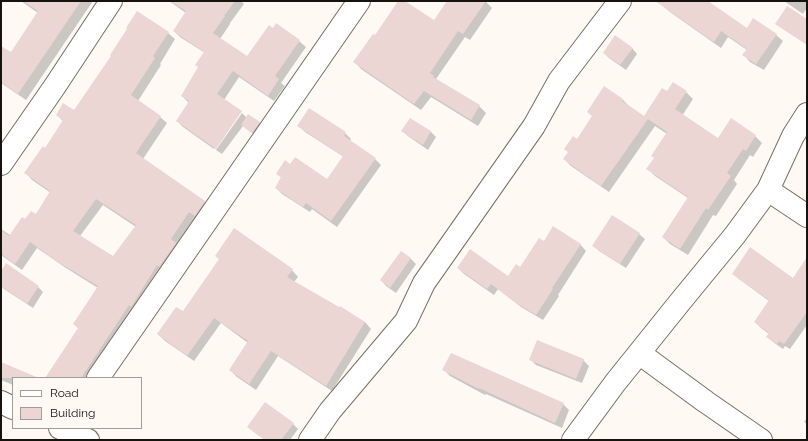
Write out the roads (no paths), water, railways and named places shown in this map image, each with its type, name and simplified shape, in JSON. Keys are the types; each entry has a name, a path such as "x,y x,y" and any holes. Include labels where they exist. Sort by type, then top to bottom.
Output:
{"street":[{"path":"1,164 111,1"},
{"path":"99,377 359,1"},
{"path":"310,440 330,411 406,321 424,283 534,126 559,81 620,1"},
{"path":"573,440 610,389 735,235 768,190 793,136 807,114"},
{"path":"768,190 807,216"},
{"path":"639,353 761,440"},
{"path":"1,402 12,408"},
{"path":"64,429 88,440"}]}
